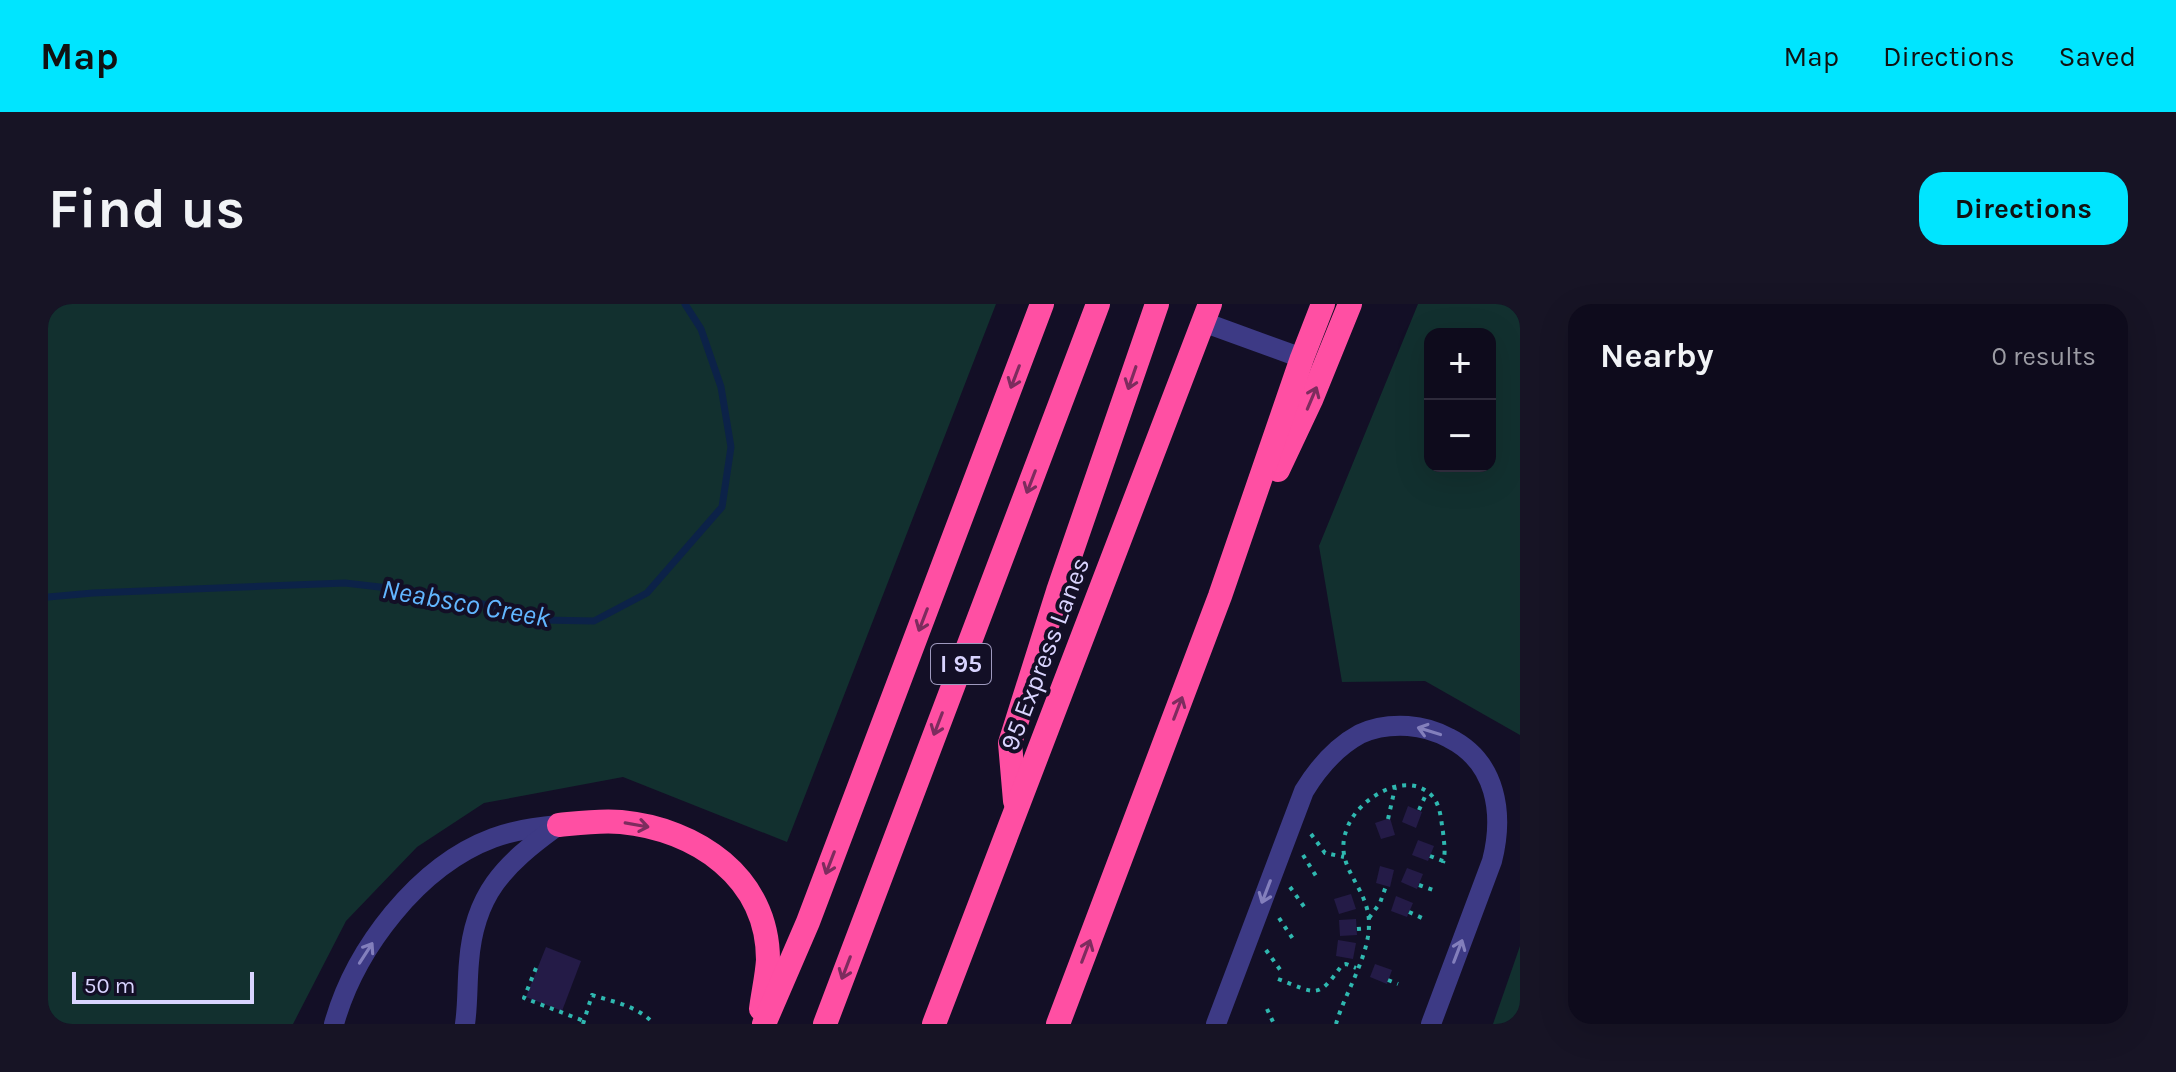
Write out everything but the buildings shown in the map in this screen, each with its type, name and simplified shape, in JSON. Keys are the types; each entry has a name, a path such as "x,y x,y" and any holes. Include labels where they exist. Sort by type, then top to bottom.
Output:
{"highway":[{"path":"761,1024 808,922 1042,304"},
{"name":"I 95","path":"825,1024 1098,304"},
{"path":"1015,808 1010,743 1058,591 1157,304"},
{"path":"1058,1024 1220,596 1323,304"},
{"path":"1220,596 1311,400 1350,304"},
{"name":"95 Express Lanes","path":"934,1024 1207,313"},
{"path":"559,825 620,822 645,826 702,846 721,861 742,882 756,906 765,933 768,961 761,1024"}],"lane":[{"path":"1207,313 1302,358"},
{"path":"1216,1024 1304,791 1316,771 1336,751 1359,735 1394,725 1437,732 1459,743 1478,760 1495,796 1498,821 1492,861 1431,1024"},
{"path":"334,1024 347,986 380,931 407,898 434,873 461,853 492,838 525,829 559,825"},
{"path":"465,1024 470,951 484,899 517,857 559,825"}],"path":[{"path":"1336,1024 1357,968 1369,918 1344,857 1345,835 1356,810 1372,796 1395,788 1411,787 1427,792 1440,812 1445,850 1443,862 1430,856"},
{"path":"1388,819 1395,788"},
{"path":"1419,810 1427,792"},
{"path":"1325,853 1344,857"},
{"path":"1419,885 1433,890"},
{"path":"1369,918 1380,903 1386,886"},
{"path":"1354,904 1364,902"},
{"path":"1409,912 1422,918"},
{"path":"1357,929 1368,928"},
{"path":"1278,979 1310,991 1319,991 1328,985 1342,965 1357,968"},
{"path":"536,968 524,998 583,1023 592,995 639,1011 654,1024"},
{"path":"1388,980 1398,984"},
{"path":"1267,1009 1274,1024"}],"green space":[{"path":"48,304 996,304 787,842 623,777 484,803 417,847 346,921 293,1024 48,1024"},
{"path":"1418,304 1520,304 1520,735 1425,681 1342,682 1319,546"},
{"path":"1520,946 1520,1024 1493,1024"}],"waterway":[{"name":"Neabsco Creek","path":"48,597 345,583 449,595 542,620 594,621 647,593 722,507 731,447 721,387 701,329 685,304"}]}
